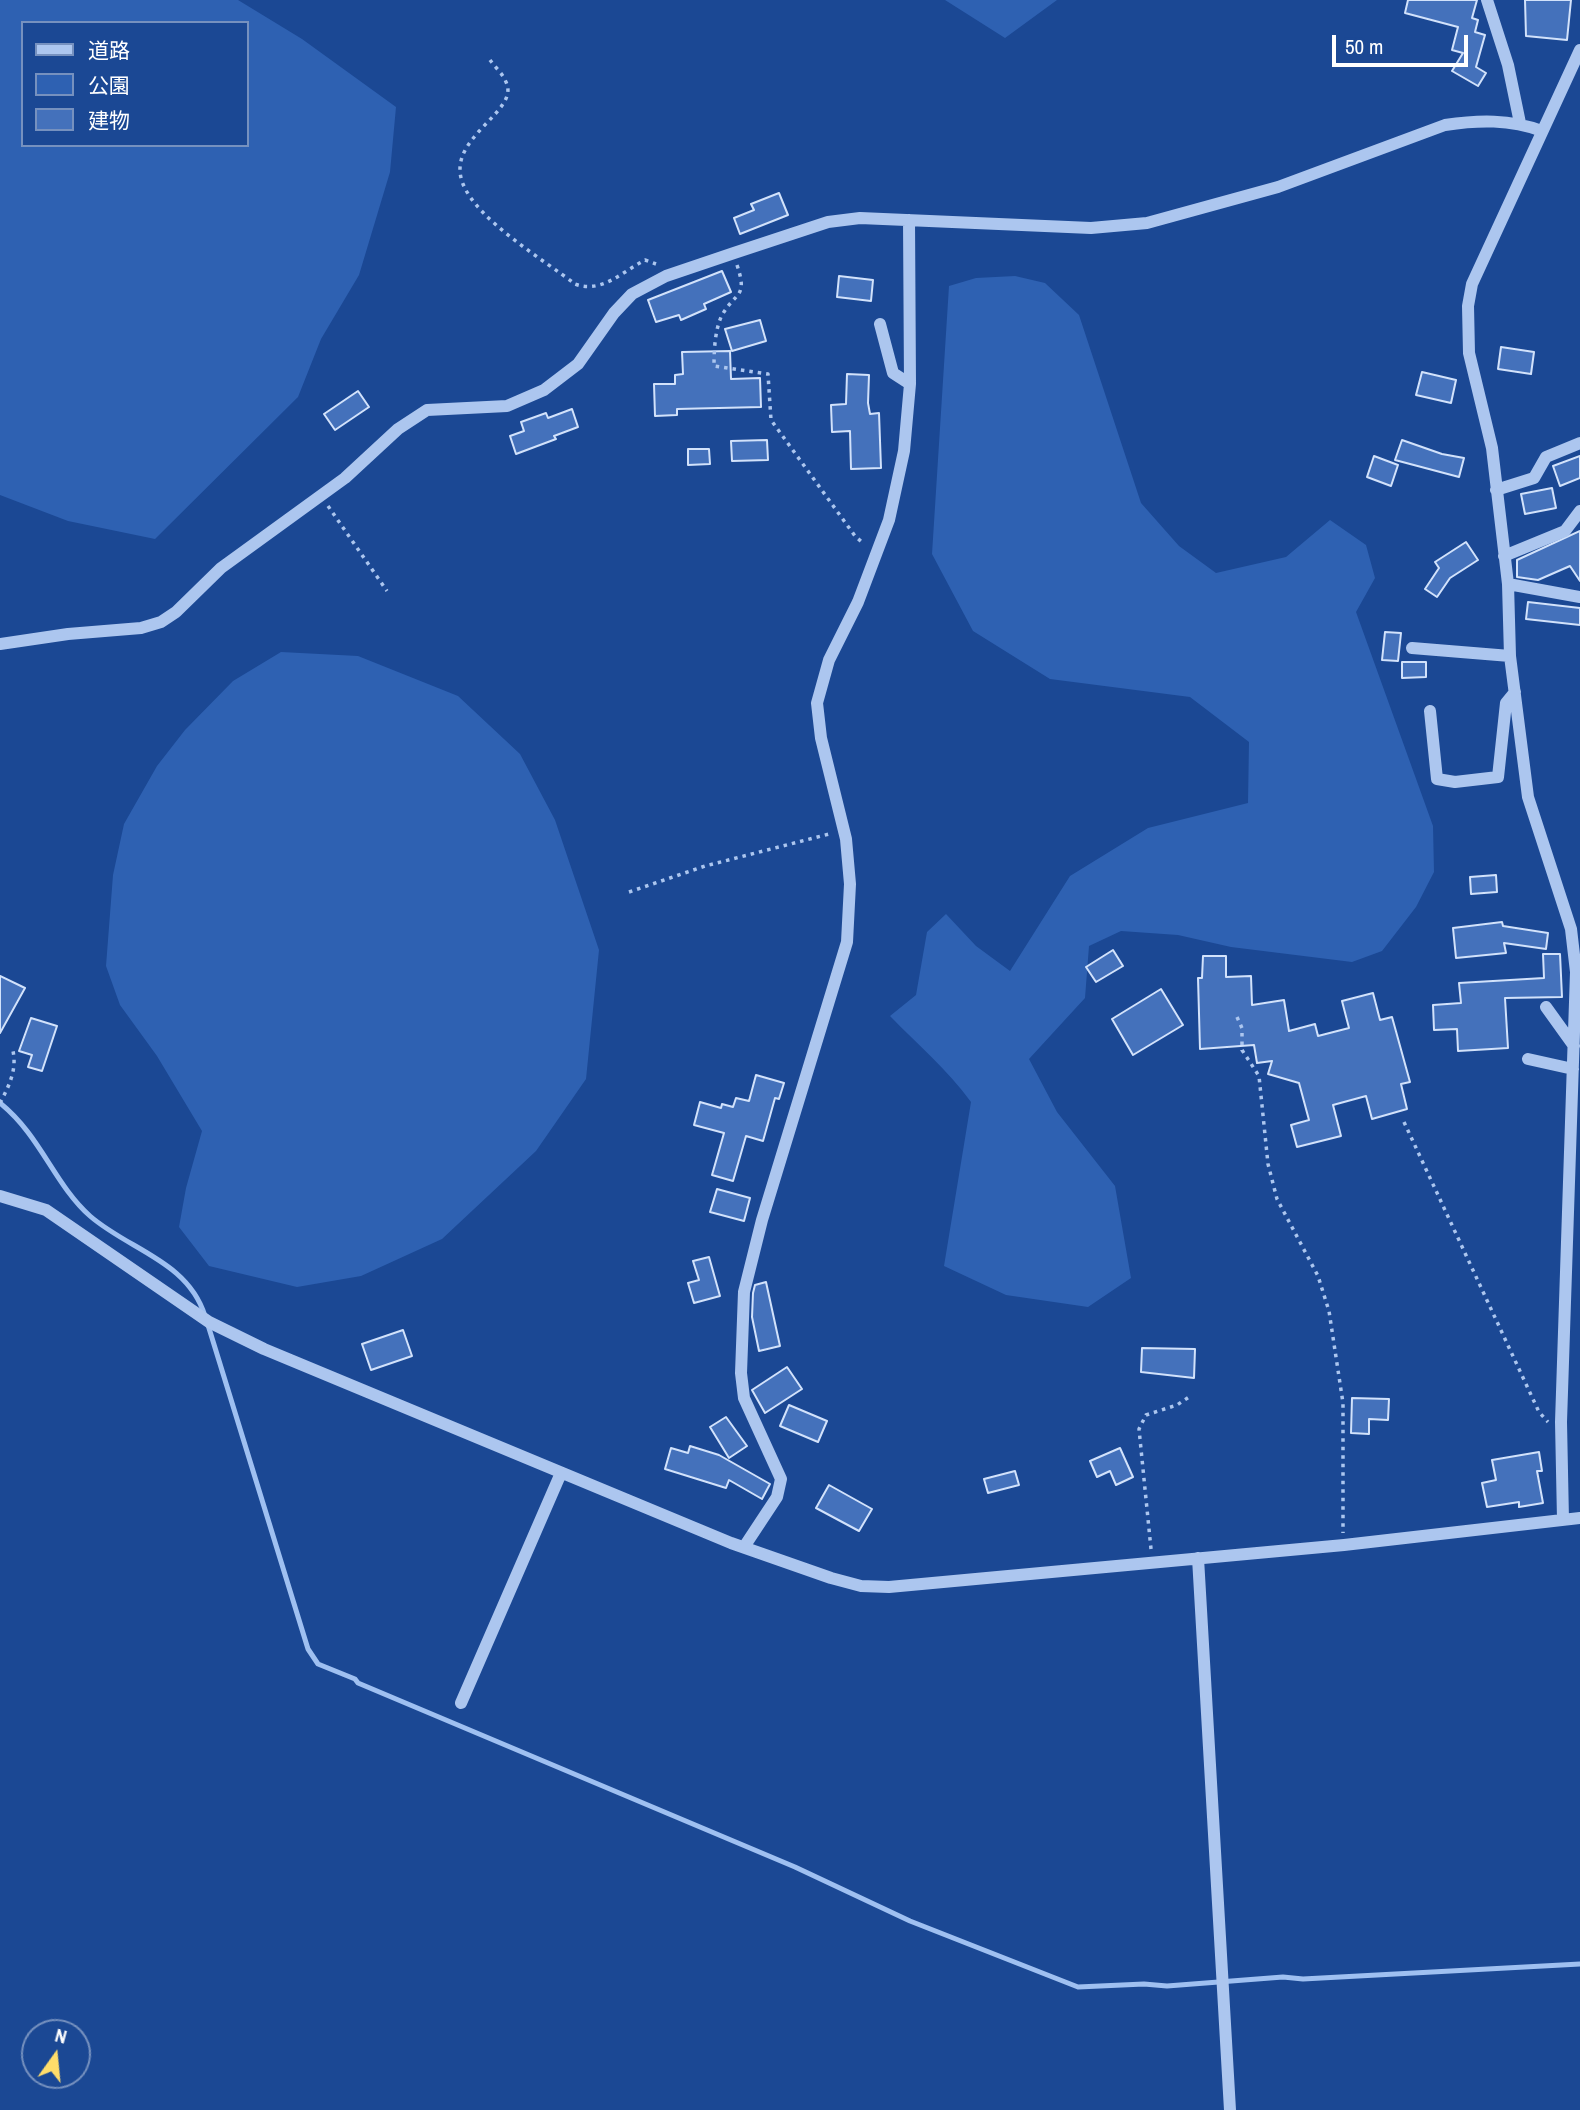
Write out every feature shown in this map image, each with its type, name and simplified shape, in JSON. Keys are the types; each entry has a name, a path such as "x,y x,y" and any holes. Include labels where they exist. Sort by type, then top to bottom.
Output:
{"street":[{"path":"1488,0 1508,65 1520,123"},
{"path":"1563,1520 1561,1422 1576,972 1571,929 1528,797 1510,656 1508,584 1492,448 1469,353 1468,306 1472,284 1580,50"},
{"path":"0,645 68,634 141,628 161,622 176,612 220,568 345,478 398,429 428,410 507,406 544,390 578,364 614,313 632,294 666,276 734,253 828,222 860,218 1091,228 1147,223 1278,187 1445,125 1474,121 1520,123 1542,131"},
{"path":"744,1547 777,1497 781,1479 744,1398 741,1373 744,1292 762,1220 847,942 850,884 844,830 821,738 817,703 829,660 858,602 888,520 904,451 910,384 909,219"},
{"path":"880,324 892,373 910,384"},
{"path":"1496,490 1534,478 1546,457 1580,443"},
{"path":"1504,556 1565,531 1580,511"},
{"path":"1508,584 1580,597"},
{"path":"1412,648 1510,656"},
{"path":"1430,711 1437,779 1455,782 1497,777 1506,703 1515,692"},
{"path":"1546,1007 1574,1047"},
{"path":"1528,1059 1573,1069"},
{"path":"0,1196 46,1210 209,1322 264,1349 744,1547 831,1578 875,1587 1000,1578 1344,1545 1580,1518"},
{"path":"461,1703 561,1473"},
{"path":"1198,1558 1230,2110"}],"path":[{"path":"490,60 508,83 507,93 503,104 468,142 461,157 459,170 472,199 489,217 575,284 589,289 598,288 645,260 660,266 666,276"},
{"path":"734,253 743,282 740,296 722,315 716,334 714,366 768,374 771,420 855,536 876,553"},
{"path":"320,495 387,590"},
{"path":"629,892 705,866 844,830"},
{"path":"1237,1017 1242,1028 1242,1051 1259,1076 1268,1164 1277,1199 1318,1276 1329,1311 1343,1403 1344,1545"},
{"path":"0,1103 10,1085 16,1063 13,1051"},
{"path":"1404,1122 1542,1417 1552,1423 1561,1422"},
{"path":"1152,1563 1139,1429 1146,1416 1177,1405 1192,1395"}],"green space":[{"path":"0,0 238,0 302,39 396,107 390,172 359,275 321,339 298,397 155,539 68,521 0,495"},
{"path":"945,0 1057,0 1005,38"},
{"path":"1015,276 1045,283 1079,315 1141,503 1179,546 1216,573 1286,557 1330,520 1366,545 1375,578 1356,612 1433,826 1434,872 1416,907 1382,951 1352,962 1231,947 1178,935 1121,931 1089,946 1085,998 1029,1059 1057,1112 1115,1186 1131,1278 1088,1307 1006,1295 944,1266 971,1102 942,1068 890,1016 916,995 927,932 946,914 976,946 1010,971 1070,876 1148,828 1248,803 1249,742 1190,697 1050,679 973,631 932,554 949,286 976,278"},
{"path":"281,652 358,656 458,696 520,754 555,820 599,950 586,1079 536,1151 442,1239 361,1276 297,1287 209,1266 179,1227 186,1188 202,1131 157,1056 120,1005 106,966 113,875 124,824 157,766 185,730 233,681"}],"building":[{"path":"1408,0 1477,0 1472,18 1478,20 1475,32 1485,35 1476,67 1486,73 1478,86 1452,71 1463,53 1452,50 1458,27 1405,13"},
{"path":"1525,0 1571,0 1567,40 1526,36"},
{"path":"779,193 788,215 740,234 734,218 754,210 751,204"},
{"path":"722,271 731,292 704,304 706,309 681,320 679,315 656,322 648,300"},
{"path":"839,276 873,280 871,301 837,297"},
{"path":"760,320 766,341 732,351 725,329"},
{"path":"1501,347 1534,352 1531,374 1498,369"},
{"path":"730,351 731,379 760,378 761,407 677,409 677,415 655,416 654,384 675,384 675,375 683,374 682,352"},
{"path":"1422,372 1456,380 1451,403 1416,395"},
{"path":"847,374 869,375 870,414 879,413 881,468 851,469 850,431 832,432 831,405 846,404"},
{"path":"358,391 369,407 335,430 324,414"},
{"path":"572,409 578,427 554,436 556,439 516,454 510,436 524,431 521,422 546,413 548,418"},
{"path":"767,440 768,460 732,461 731,441"},
{"path":"1402,440 1442,454 1464,458 1459,477 1395,460"},
{"path":"688,449 709,449 710,464 688,465"},
{"path":"1374,456 1398,465 1391,486 1367,477"},
{"path":"1580,456 1580,478 1560,486 1553,466"},
{"path":"1552,488 1556,508 1525,514 1521,494"},
{"path":"1580,531 1580,581 1570,566 1538,580 1517,577 1517,560"},
{"path":"1466,542 1478,560 1450,578 1437,597 1425,589 1439,568 1435,562"},
{"path":"1528,602 1580,608 1580,625 1526,619"},
{"path":"1385,632 1401,633 1398,661 1382,660"},
{"path":"1402,662 1426,662 1426,677 1402,678"},
{"path":"1496,875 1497,892 1471,894 1470,877"},
{"path":"1502,922 1503,926 1548,933 1546,949 1504,943 1506,953 1456,958 1453,928"},
{"path":"1113,950 1123,966 1096,982 1086,967"},
{"path":"1543,954 1560,954 1562,997 1505,998 1508,1048 1458,1051 1457,1029 1434,1030 1433,1005 1461,1003 1459,983 1544,978"},
{"path":"1203,956 1226,956 1226,977 1251,976 1252,1005 1284,1000 1289,1031 1315,1024 1318,1036 1349,1028 1342,1001 1373,993 1380,1020 1392,1017 1410,1082 1401,1084 1407,1109 1372,1119 1366,1096 1333,1105 1341,1136 1297,1147 1291,1125 1309,1120 1299,1083 1268,1074 1272,1061 1257,1063 1254,1045 1200,1049 1198,978 1202,978"},
{"path":"0,976 25,988 0,1033"},
{"path":"1161,989 1183,1025 1133,1055 1112,1019"},
{"path":"31,1018 57,1026 42,1071 28,1067 32,1055 19,1051"},
{"path":"756,1075 784,1083 779,1099 775,1098 763,1141 746,1136 733,1181 712,1175 724,1133 694,1125 700,1102 721,1108 722,1104 733,1107 736,1098 749,1101"},
{"path":"717,1189 750,1198 744,1221 710,1212"},
{"path":"709,1257 720,1296 694,1303 688,1283 699,1280 693,1261"},
{"path":"766,1282 780,1346 759,1351 752,1317 753,1293 755,1285"},
{"path":"403,1330 412,1356 371,1370 362,1344"},
{"path":"1142,1348 1195,1349 1194,1378 1141,1372"},
{"path":"787,1367 802,1389 765,1413 752,1390"},
{"path":"1352,1398 1389,1399 1388,1420 1369,1419 1369,1434 1351,1433"},
{"path":"789,1405 827,1421 818,1442 780,1426"},
{"path":"726,1417 747,1446 729,1458 710,1427"},
{"path":"690,1446 719,1455 770,1484 762,1499 729,1480 726,1488 665,1469 671,1448 688,1453"},
{"path":"1120,1448 1133,1477 1116,1485 1110,1471 1097,1477 1090,1461"},
{"path":"1539,1452 1542,1471 1537,1471 1543,1503 1519,1507 1519,1502 1487,1507 1482,1483 1496,1480 1492,1460"},
{"path":"1015,1471 1019,1485 988,1493 984,1479"},
{"path":"829,1485 872,1509 859,1531 816,1508"}],"waterway":[{"path":"0,1103 26,1130 77,1203 105,1228 171,1269 197,1297 205,1316"},
{"path":"208,1325 308,1649 318,1664 355,1679 358,1683 795,1867 910,1921 1078,1987 1144,1984 1167,1986 1283,1977 1303,1979 1580,1964"}]}
